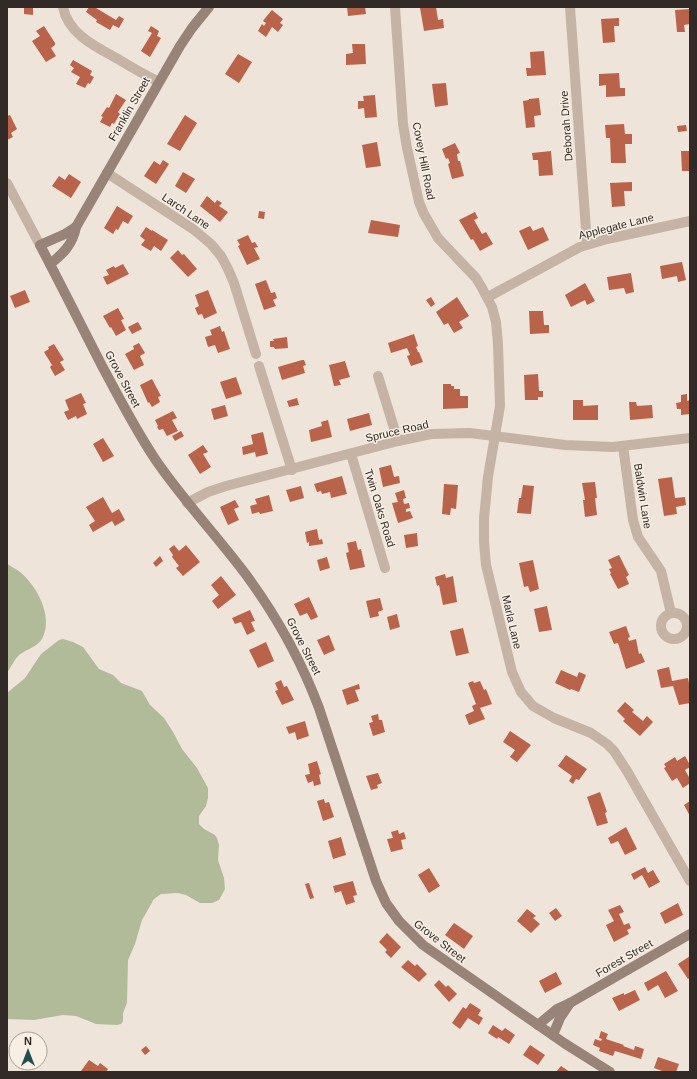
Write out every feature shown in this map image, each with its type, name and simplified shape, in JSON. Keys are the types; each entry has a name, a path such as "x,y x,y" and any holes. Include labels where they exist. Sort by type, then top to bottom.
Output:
{"main road":[{"name":"Franklin Street","path":"50,264 70,245 76,227 158,82 192,28 209,7"},
{"path":"40,245 65,234 76,227"},
{"name":"Grove Street","path":"40,245 134,425 155,458 188,503 247,576 281,626 297,656 319,708 376,882 386,903 401,925 423,945 538,1025 610,1072"},
{"name":"Forest Street","path":"538,1025 557,1009 690,934"},
{"name":"Forest Street","path":"553,1035 560,1018 570,1003"}],"street":[{"path":"63,7 68,22 81,37 158,82"},
{"name":"Covey Hill Road","path":"395,7 403,124 419,202 438,238 476,278 488,297"},
{"name":"Deborah Drive","path":"570,7 587,244"},
{"name":"Larch Lane","path":"107,173 194,229 216,250 225,262 231,276 256,354"},
{"name":"Grove Street","path":"7,183 40,245"},
{"name":"Applegate Lane","path":"488,297 565,254 587,244 690,221"},
{"name":"Marla Lane","path":"488,297 494,314 498,344 500,406 485,504 484,554 508,660 517,686 528,701 554,718 591,733 614,751 690,881"},
{"path":"260,366 292,470"},
{"path":"378,376 398,441"},
{"name":"Spruce Road","path":"188,503 201,495 218,488 424,435 470,433 565,445 624,446 690,438"},
{"name":"Baldwin Lane","path":"624,446 635,531 661,571 671,613"},
{"name":"Twin Oaks Road","path":"351,454 385,568"}],"green space":[{"path":"7,564 20,572 32,585 42,602 46,621 45,630 40,642 19,655 7,673"},
{"path":"63,639 83,647 99,669 113,675 121,683 142,691 150,705 164,718 182,749 197,768 208,788 206,806 199,816 199,824 217,838 219,845 218,860 224,878 225,889 219,900 212,903 200,903 186,895 178,893 161,894 154,899 142,920 135,944 128,960 127,1003 123,1013 123,1021 121,1024 117,1025 96,1024 76,1016 63,1015 34,1020 7,1019 7,693 25,678 41,654 59,640"}],"building":[{"path":"24,7 33,7 33,15 24,14"},
{"path":"89,7 96,8 116,20 119,16 124,19 119,28 113,25 110,30 96,22 97,20 86,12"},
{"path":"347,7 365,7 366,14 348,16"},
{"path":"436,7 438,20 443,19 444,28 424,31 420,8"},
{"path":"690,9 690,24 684,25 685,32 677,32 675,10"},
{"path":"272,10 283,19 280,23 283,25 278,32 272,27 266,37 258,31 262,24 264,26 266,23 263,21"},
{"path":"619,18 619,26 614,26 615,42 603,43 601,19"},
{"path":"44,26 55,43 55,45 51,48 56,56 46,62 32,41 40,36 36,31"},
{"path":"151,26 159,31 157,36 161,38 150,57 141,51 152,33 148,31"},
{"path":"352,44 365,44 366,64 346,65 346,54 353,53"},
{"path":"544,51 546,75 527,76 526,68 531,68 530,52"},
{"path":"238,54 252,62 239,83 225,74"},
{"path":"73,60 92,71 90,75 94,77 90,84 88,83 85,88 76,84 80,77 71,72 74,68 70,65"},
{"path":"619,73 620,88 625,88 625,96 606,97 606,85 599,86 599,74"},
{"path":"446,83 448,105 435,107 432,84"},
{"path":"116,94 126,100 118,112 120,114 114,124 112,123 110,127 100,122 103,117 101,116 107,107 109,108"},
{"path":"375,95 377,117 365,118 364,108 358,109 358,101 364,101 363,96"},
{"path":"539,98 541,115 534,116 535,127 526,128 523,101"},
{"path":"10,115 17,129 11,133 13,137 7,140 7,116"},
{"path":"185,115 197,123 180,151 167,144"},
{"path":"624,124 625,134 632,134 632,144 625,144 626,163 611,163 610,138 606,138 605,125"},
{"path":"686,125 687,131 678,132 677,126"},
{"path":"377,142 381,166 366,168 362,145"},
{"path":"455,143 460,153 457,154 458,161 460,161 464,176 452,179 448,164 450,163 448,158 446,159 442,149"},
{"path":"551,151 553,175 539,176 538,160 533,160 532,153"},
{"path":"681,151 690,151 690,171 682,171"},
{"path":"163,160 169,164 156,184 144,176 154,161 160,165"},
{"path":"183,172 195,179 186,193 175,186"},
{"path":"69,174 81,182 71,198 52,186 59,176 65,180"},
{"path":"632,182 632,191 624,191 625,206 612,207 610,183"},
{"path":"207,196 215,203 217,200 222,203 219,206 228,212 220,222 200,206"},
{"path":"117,206 133,216 128,224 123,221 118,230 116,229 113,234 104,228"},
{"path":"259,211 265,212 264,219 258,218"},
{"path":"475,212 478,218 474,220 482,234 486,232 493,244 480,251 473,239 471,240 459,220"},
{"path":"371,220 400,225 398,237 368,233"},
{"path":"530,226 533,231 543,227 549,240 528,250 519,231"},
{"path":"146,227 168,240 161,251 154,246 151,251 141,245 145,240 140,236"},
{"path":"248,235 252,243 255,242 258,247 254,248 260,259 247,265 238,246 240,245 237,240"},
{"path":"178,250 182,255 184,254 197,269 188,277 170,258"},
{"path":"682,262 686,280 678,282 677,276 662,279 660,266"},
{"path":"123,264 129,274 107,285 103,277 109,275 106,270"},
{"path":"631,273 634,292 626,294 624,288 609,290 607,277"},
{"path":"266,280 271,293 275,292 277,298 273,300 276,306 264,310 255,284"},
{"path":"585,283 595,301 587,305 585,300 571,307 565,295"},
{"path":"25,290 30,302 15,308 10,296"},
{"path":"208,290 217,313 204,319 202,314 198,315 195,308 199,306 195,295"},
{"path":"431,297 435,304 431,307 426,300"},
{"path":"457,297 469,316 459,322 463,328 454,333 448,323 444,325 436,312"},
{"path":"118,308 124,319 121,320 126,330 116,336 103,316"},
{"path":"529,311 543,311 544,325 549,325 549,333 530,334"},
{"path":"138,322 142,329 132,334 128,327"},
{"path":"220,326 222,332 224,331 230,349 218,353 215,345 208,347 205,337 212,335 210,330"},
{"path":"414,334 418,346 416,347 423,362 411,366 407,356 410,355 407,348 391,353 388,343"},
{"path":"287,337 288,348 275,349 274,347 270,347 270,341 274,341 273,339"},
{"path":"139,343 145,353 140,356 144,365 134,370 125,354 134,349 133,346"},
{"path":"54,344 64,360 60,362 65,370 55,376 50,367 52,365 44,352 49,349 48,347"},
{"path":"304,360 306,365 303,366 305,373 282,380 278,367"},
{"path":"345,361 350,377 339,380 341,385 334,386 329,365"},
{"path":"538,374 539,391 543,391 543,397 538,397 538,400 525,400 524,375"},
{"path":"236,377 242,394 226,399 220,382"},
{"path":"152,379 161,396 158,397 160,402 152,407 149,402 148,403 140,385"},
{"path":"443,384 451,384 451,386 454,386 454,389 460,389 460,396 468,396 468,408 443,409"},
{"path":"81,393 86,403 83,404 87,414 77,419 76,416 68,420 64,412 69,410 65,400"},
{"path":"687,394 687,401 690,400 690,414 681,415 681,409 677,409 676,403 681,402 681,395"},
{"path":"297,398 299,405 289,407 287,401"},
{"path":"573,400 583,400 583,406 598,405 598,420 573,420"},
{"path":"629,402 636,402 637,406 652,405 653,418 630,420"},
{"path":"225,405 228,416 214,420 211,409"},
{"path":"173,411 177,418 172,420 178,431 167,436 163,429 159,430 155,420"},
{"path":"369,413 372,425 350,431 347,419"},
{"path":"328,420 332,437 311,442 309,430 322,426 321,422"},
{"path":"181,431 184,436 175,441 172,436"},
{"path":"263,432 268,454 256,457 255,452 243,455 242,447 253,444 251,435"},
{"path":"103,438 114,456 103,462 93,444"},
{"path":"203,445 208,452 203,454 211,467 200,474 188,455"},
{"path":"391,465 394,477 399,476 400,483 383,487 379,468"},
{"path":"342,476 347,494 331,498 330,492 322,494 321,491 317,492 314,484"},
{"path":"672,477 675,498 685,497 686,505 676,507 677,514 664,516 658,479"},
{"path":"595,482 597,515 585,517 583,500 585,500 582,483"},
{"path":"444,484 458,485 456,509 451,508 450,515 442,514"},
{"path":"523,485 534,486 531,514 517,513"},
{"path":"301,486 304,498 290,502 286,490"},
{"path":"404,490 406,498 403,499 404,504 409,503 410,508 406,509 406,512 410,511 413,518 398,523 392,503 398,502 395,493"},
{"path":"269,495 273,511 252,514 250,506 257,504 255,499"},
{"path":"103,497 112,513 119,509 125,520 115,526 112,521 93,532 89,525 95,521 86,507"},
{"path":"235,500 239,507 234,509 239,520 228,525 220,507"},
{"path":"317,529 319,540 322,539 323,544 309,546 305,532"},
{"path":"417,533 418,546 406,548 404,535"},
{"path":"356,541 358,550 361,549 365,567 350,570 346,553 349,552 347,543"},
{"path":"174,545 179,551 186,545 200,562 183,576 176,568 179,566 172,557 173,555 169,549"},
{"path":"619,555 629,575 626,577 629,584 618,589 610,574 609,569 612,568 608,560"},
{"path":"160,556 163,561 156,567 153,563"},
{"path":"327,557 330,568 320,571 317,560"},
{"path":"533,560 539,589 530,592 528,586 524,587 519,563"},
{"path":"445,574 446,578 453,576 457,602 443,605 439,585 437,586 435,577"},
{"path":"221,576 236,595 218,609 212,601 219,595 211,585"},
{"path":"309,597 318,617 311,620 307,613 300,616 294,604"},
{"path":"380,598 383,610 378,612 379,616 370,618 366,601"},
{"path":"547,606 552,630 539,632 534,609"},
{"path":"250,610 255,621 251,622 255,631 247,635 241,622 235,624 232,618"},
{"path":"397,614 400,627 390,630 387,617"},
{"path":"626,626 630,637 628,638 629,641 636,639 639,654 641,653 645,662 626,669 618,643 614,644 609,632"},
{"path":"463,628 469,653 456,656 450,631"},
{"path":"329,635 335,650 324,655 317,640"},
{"path":"266,642 274,661 258,668 249,650"},
{"path":"669,667 672,681 688,678 690,703 679,705 673,686 661,688 657,670"},
{"path":"561,670 577,677 579,672 586,675 579,692 570,690 555,683"},
{"path":"281,680 284,687 287,686 294,700 282,705 275,691 278,690 275,683"},
{"path":"473,681 474,683 480,681 484,690 486,689 492,704 480,708 485,719 469,725 465,715 474,711 472,706 476,704 468,683"},
{"path":"359,684 360,689 355,690 359,701 347,705 342,690"},
{"path":"625,702 634,710 632,712 643,721 647,716 653,722 640,736 623,721 625,719 617,711"},
{"path":"378,714 379,720 382,720 385,732 373,736 369,723 373,722 371,716"},
{"path":"305,721 309,736 297,740 295,732 289,734 286,727"},
{"path":"510,731 531,745 517,762 510,757 515,750 503,742"},
{"path":"566,755 587,769 579,780 576,779 573,784 569,781 572,776 558,766"},
{"path":"685,756 690,765 690,767 685,770 690,779 690,783 683,788 677,778 672,781 664,768 666,767 664,764 675,757 677,761"},
{"path":"317,761 321,774 319,775 321,784 314,786 313,781 308,783 305,775 310,774 308,764"},
{"path":"378,773 382,783 377,785 378,788 371,790 366,776"},
{"path":"600,792 607,812 605,813 608,823 597,826 587,797"},
{"path":"324,799 325,803 329,802 334,817 323,821 317,801"},
{"path":"690,801 690,816 684,805"},
{"path":"626,827 637,849 625,855 618,841 611,844 608,838"},
{"path":"398,830 399,834 404,832 406,839 401,840 403,849 391,852 387,839 393,838 391,832"},
{"path":"341,837 346,855 333,859 328,841"},
{"path":"645,867 648,873 653,870 660,882 649,888 642,875 634,880 631,874"},
{"path":"429,868 440,886 429,893 418,875"},
{"path":"353,881 357,895 353,896 355,902 346,905 341,891 335,893 333,886"},
{"path":"309,883 314,898 310,899 305,884"},
{"path":"678,903 683,915 665,924 660,913"},
{"path":"620,905 624,912 619,914 624,925 629,923 631,928 627,930 629,934 614,942 606,925 614,921 608,910"},
{"path":"556,908 562,916 555,921 549,913"},
{"path":"527,909 536,916 533,918 540,924 531,933 517,921"},
{"path":"454,923 473,936 464,949 445,935"},
{"path":"387,933 401,947 391,958 385,952 387,950 379,942"},
{"path":"690,956 690,978 688,979 678,964"},
{"path":"408,960 415,966 417,964 427,974 419,982 401,967"},
{"path":"666,971 678,991 665,998 658,985 648,991 644,983"},
{"path":"556,972 562,984 545,993 539,981"},
{"path":"439,980 446,987 448,985 457,994 449,1002 434,985"},
{"path":"635,990 640,1000 619,1011 612,998"},
{"path":"470,1003 481,1010 478,1015 483,1018 479,1025 468,1018 460,1029 452,1023 463,1007 466,1009"},
{"path":"493,1025 502,1031 505,1028 515,1035 509,1044 488,1033"},
{"path":"601,1031 608,1034 606,1039 634,1050 635,1046 644,1049 641,1059 615,1051 613,1056 599,1051 600,1048 593,1045 595,1039 601,1041 602,1039 599,1038"},
{"path":"530,1045 545,1055 538,1065 523,1055"},
{"path":"146,1046 150,1051 145,1055 141,1050"},
{"path":"658,1057 679,1064 676,1072 665,1072 654,1068"},
{"path":"89,1060 98,1066 100,1063 108,1069 106,1072 81,1071"},
{"path":"561,1066 570,1072 556,1072"}]}
